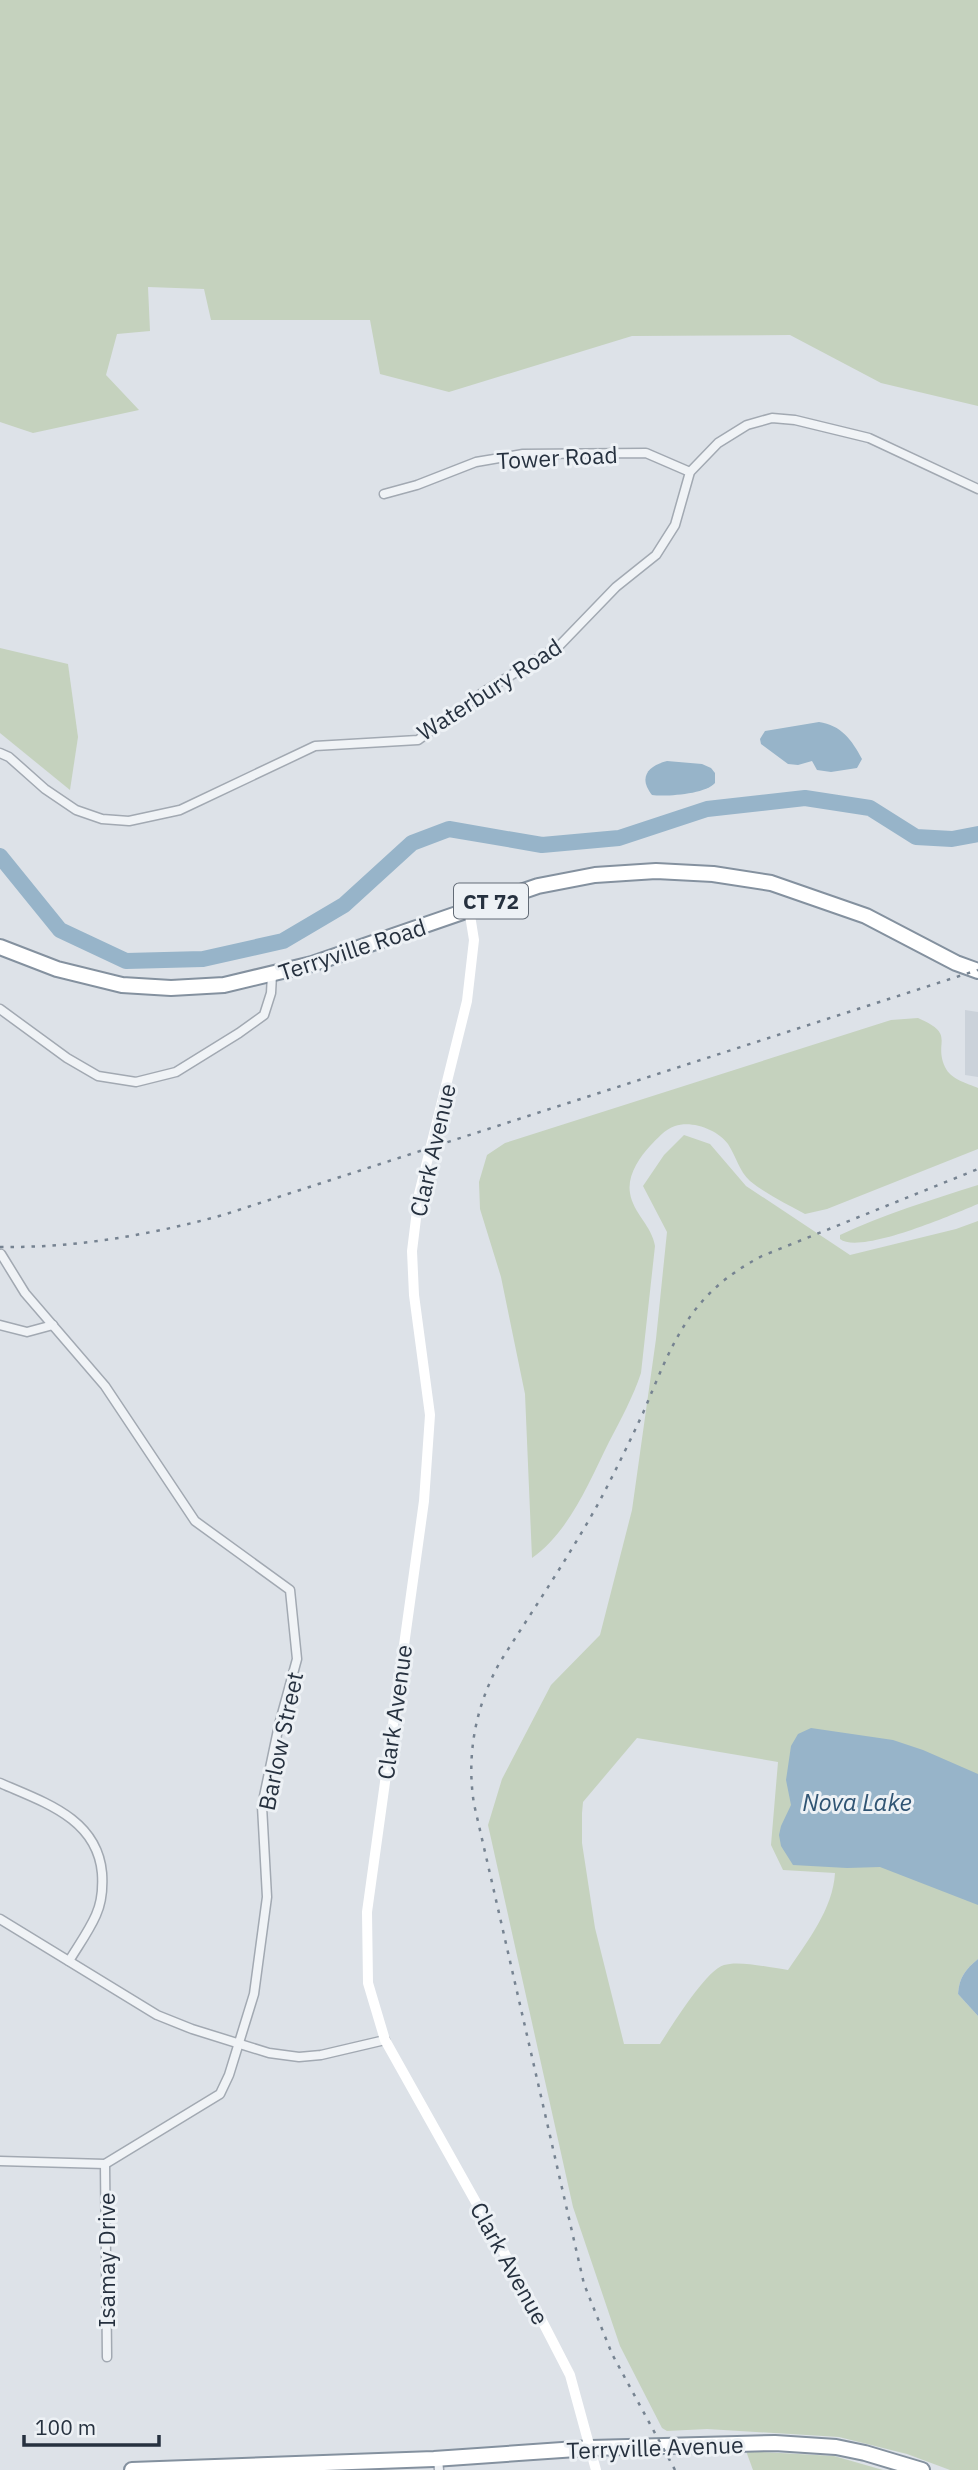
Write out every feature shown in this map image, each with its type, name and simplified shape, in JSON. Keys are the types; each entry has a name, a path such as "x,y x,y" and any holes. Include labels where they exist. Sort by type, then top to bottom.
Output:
{"highway":[{"name":"Terryville Road","path":"0,947 57,969 122,985 170,988 224,985 312,964 538,886 595,876 656,871 713,874 771,883 866,916 956,963 978,971"},
{"name":"Terryville Avenue","path":"141,2470 438,2464 591,2448 775,2443 836,2447 922,2470"}],"main road":[{"name":"Clark Avenue","path":"469,909 474,940 469,989 419,1194 412,1251 414,1295 430,1415 425,1501 366,1912 368,1983 385,2039 544,2323 570,2375 596,2470"}],"street":[{"name":"Waterbury Road","path":"0,753 9,757 45,789 76,810 102,819 129,821 180,810 315,746 418,740 485,691 559,646 616,587 656,555 675,525 690,472 718,443 747,425 772,418 795,420 869,438 978,489"},
{"name":"Tower Road","path":"384,494 417,485 476,462 523,454 646,453 690,472"},
{"path":"0,1009 67,1058 98,1076 136,1082 176,1072 264,1015 271,993 272,975"},
{"name":"Barlow Street","path":"1,1254 25,1293 105,1386 195,1521 290,1590 297,1660 279,1725 262,1806 267,1897 254,1994 239,2044 220,2094 105,2164"},
{"path":"0,1325 27,1332 53,1325"},
{"path":"0,1783 53,1806 69,1816 87,1833 98,1852 102,1872 101,1902 92,1924 69,1961"},
{"path":"0,1919 165,2020 239,2044 276,2054 306,2057 385,2039"},
{"path":"0,2161 105,2164"},
{"name":"Isamay Drive","path":"105,2164 107,2357"}],"shaded area":[{"path":"965,1010 978,1012 978,1077 965,1075"}],"green space":[{"path":"0,0 978,0 978,406 881,383 790,335 632,336 449,392 380,374 370,320 211,320 204,289 148,287 150,331 117,334 106,375 139,410 33,433 0,422"},
{"path":"0,648 68,664 78,737 70,790 0,733"},
{"path":"918,1018 941,1034 942,1058 951,1075 978,1088 978,1149 827,1209 805,1214 750,1181 724,1139 697,1125 682,1124 671,1127 658,1137 642,1156 632,1174 630,1193 655,1246 641,1373 577,1505 557,1534 532,1558 525,1394 501,1277 480,1209 479,1182 487,1155 505,1143 891,1020"},
{"path":"684,1135 710,1144 746,1186 850,1255 978,1221 978,1959 964,1974 958,1994 978,2016 978,2470 950,2470 907,2454 839,2437 707,2429 667,2431 662,2428 620,2346 573,2207 488,1825 502,1779 551,1685 600,1635 632,1510 656,1339 667,1232 643,1186 664,1155","holes":["637,1738 778,1762 771,1845 783,1870 835,1873 829,1899 818,1924 788,1970 746,1964 724,1965 699,1988 660,2044 624,2044 595,1928 582,1843 583,1802"]},
{"path":"978,1185 978,1204 949,1216 886,1238 867,1242 840,1239 840,1235 874,1220"},
{"path":"746,2451 834,2456 883,2470 753,2470"}],"water":[{"path":"819,722 834,726 850,740 862,759 857,768 831,772 817,770 812,761 798,765 788,764 761,744 760,739 765,731"},
{"path":"667,761 702,764 711,768 715,773 715,783 695,792 652,795 646,783 647,773"},
{"name":"Nova Lake","path":"811,1728 893,1740 978,1774 978,1905 880,1867 793,1865 781,1846 779,1835 791,1805 786,1780 791,1746 798,1734"},
{"path":"978,1959 978,2016 958,1994 964,1974"}],"waterway":[{"path":"0,856 60,930 126,961 203,959 283,941 344,905 412,843 449,829 542,845 619,838 707,809 805,798 870,808 916,837 952,839 978,834"}],"railway":[{"path":"0,1247 112,1239 223,1215 978,970"},
{"path":"675,2470 612,2354 584,2284 474,1804 471,1767 475,1730 485,1695 500,1662 598,1504 675,1342 700,1304 737,1271 762,1256 978,1169"}]}
